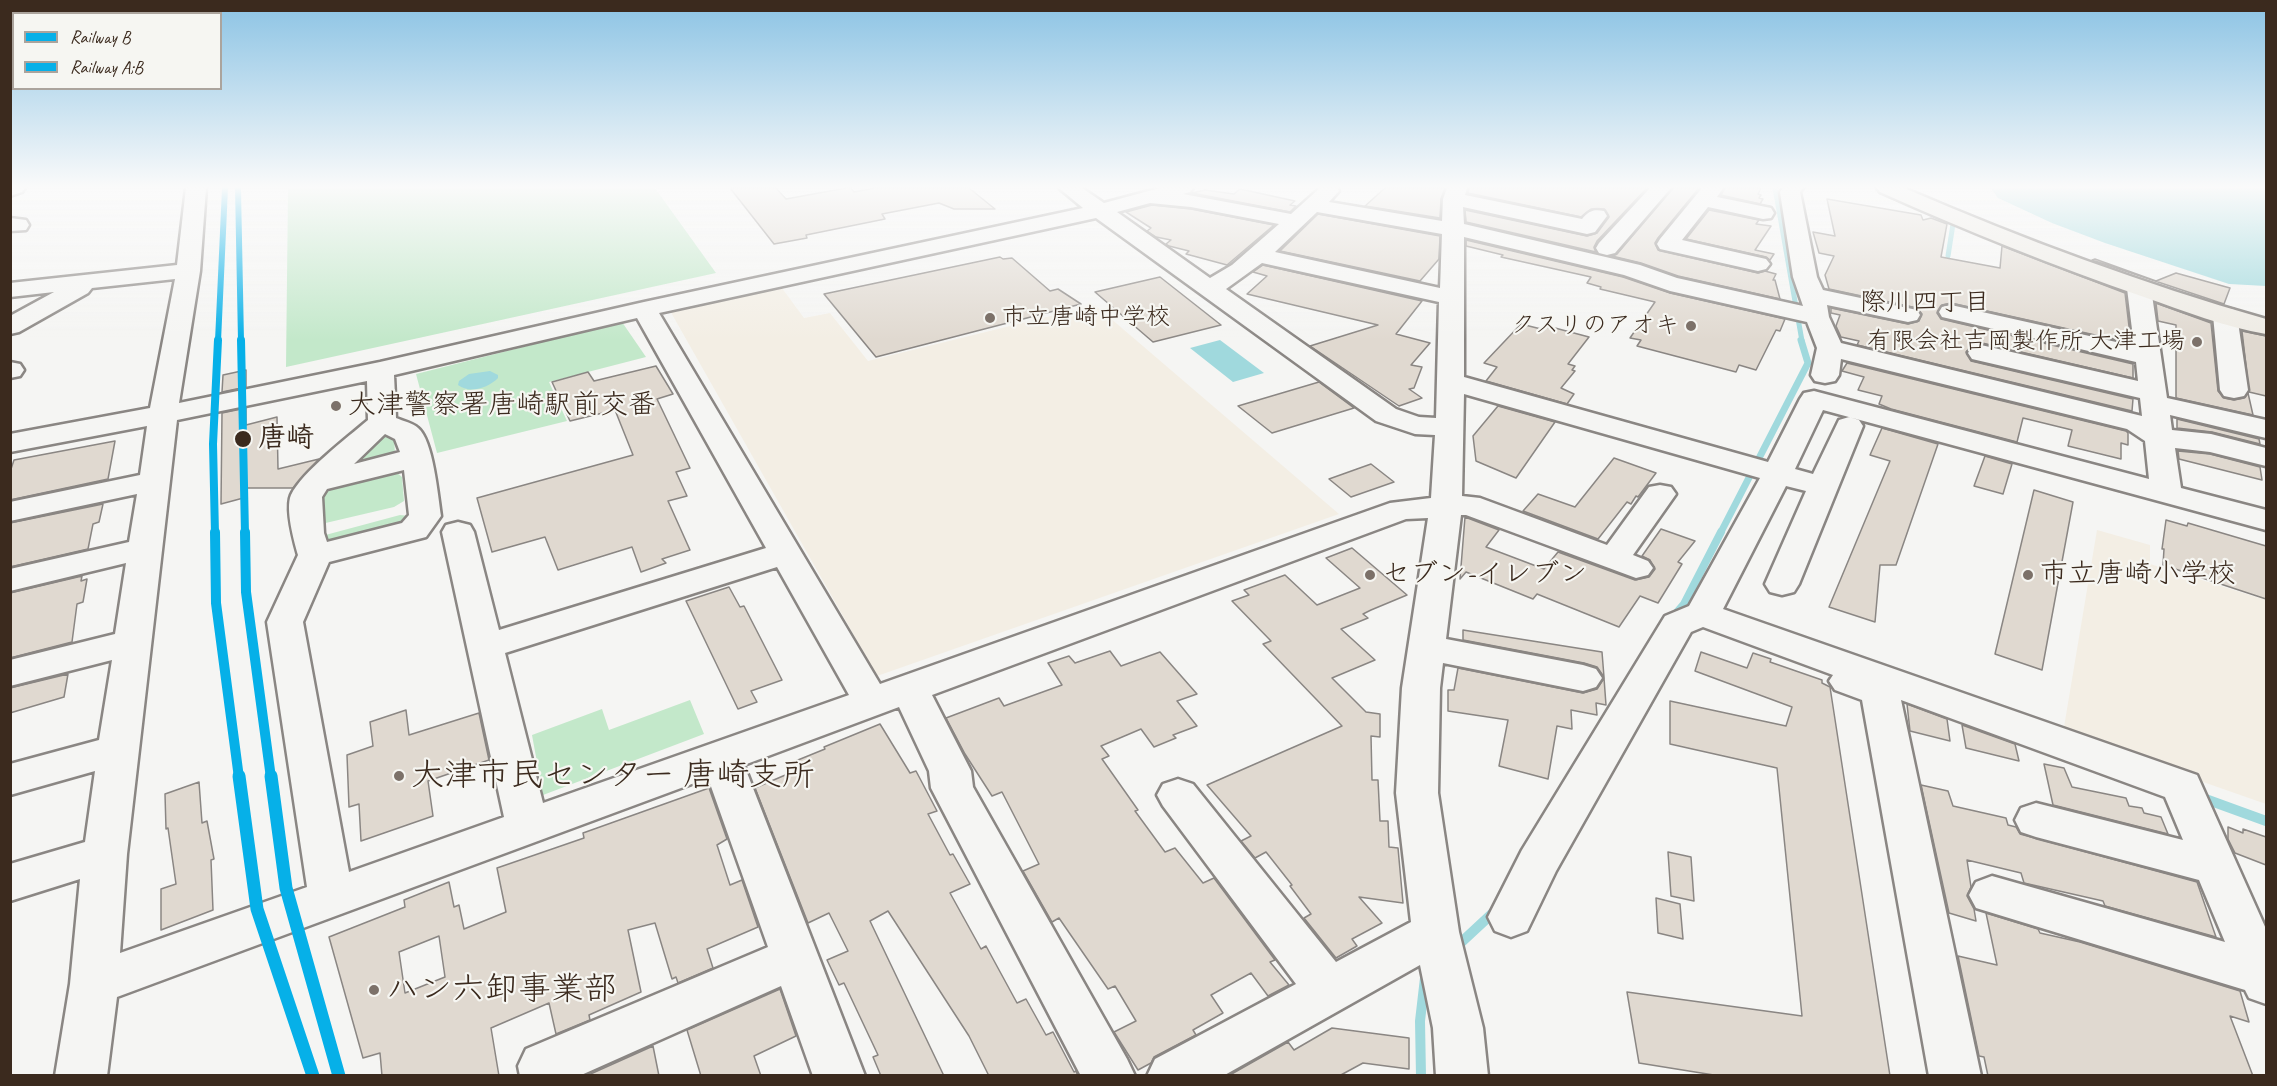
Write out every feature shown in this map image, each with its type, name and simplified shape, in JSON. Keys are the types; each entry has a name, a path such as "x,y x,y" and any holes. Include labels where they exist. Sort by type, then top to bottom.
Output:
{"main road":[{"path":"2003,239 2139,288 2266,327"}],"street":[{"path":"81,1076 94,984 105,854 118,750 163,414 188,271 191,239"},
{"path":"10,442 380,370 644,309 969,239"},
{"path":"1142,239 1386,415 1415,425 1450,428"},
{"path":"1210,288 1257,255 1275,239"},
{"path":"1391,239 1408,243"},
{"path":"1423,239 1446,243 1455,239"},
{"path":"1447,239 1452,298 1446,506 1421,688 1417,794 1436,933 1458,1028 1462,1076"},
{"path":"1498,239 1632,270 1670,284 1784,310 1908,315"},
{"path":"1607,248 1615,239"},
{"path":"1717,239 1760,254"},
{"path":"1798,239 1814,310 1830,348 1825,375"},
{"path":"1257,255 1452,298"},
{"path":"10,290 188,271"},
{"path":"10,327 92,282"},
{"path":"2139,288 2166,492"},
{"path":"644,309 785,553 950,771 952,788 1109,1076"},
{"path":"1951,312 2148,357"},
{"path":"2225,315 2234,390"},
{"path":"1830,348 2138,423 2158,437 2211,443 2266,457"},
{"path":"1981,353 2266,429"},
{"path":"331,898 285,622 311,544 306,497 317,483 382,422 380,370"},
{"path":"1450,381 1824,487"},
{"path":"1511,916 1538,863 1678,624 1694,617 1814,399 2266,520"},
{"path":"311,544 424,506 417,457 408,434 382,422"},
{"path":"1782,584 1849,426"},
{"path":"317,483 417,457"},
{"path":"10,512 154,481"},
{"path":"94,984 1401,510 1469,505 1624,564 1660,494"},
{"path":"458,532 528,827"},
{"path":"10,580 145,549"},
{"path":"485,646 785,553"},
{"path":"1694,617 1878,684 2182,786 2216,866 2251,913 2265,978 1992,895"},
{"path":"10,673 133,642"},
{"path":"1427,648 1583,678"},
{"path":"1878,684 1955,1076"},
{"path":"10,780 118,750"},
{"path":"721,757 839,1076"},
{"path":"1178,795 1329,990"},
{"path":"2036,820 2216,866"},
{"path":"10,883 105,854"},
{"path":"1173,1076 1436,933"},
{"path":"546,1076 544,1066 796,957"}],"shaded area":[{"path":"779,284 804,318 830,313 868,361 1095,305 1339,514 877,676 669,309"},
{"path":"2097,530 2150,545 2150,564 2266,600 2266,804 2063,733"}],"green space":[{"path":"287,239 691,239 716,273 286,367"},
{"path":"622,322 646,357 549,382 567,421 437,453 416,374"},
{"path":"380,434 394,435 395,456 339,471"},
{"path":"395,471 402,477 404,501 394,507 317,525 316,491"},
{"path":"400,515 410,516 398,527 319,545 318,537"},
{"path":"690,700 704,734 543,795 532,735 602,709 609,730"}],"water":[{"path":"2094,239 2266,239 2266,286 2229,284"},
{"path":"1220,340 1264,373 1233,382 1190,348"},
{"path":"490,371 498,375 498,378 489,385 468,389 458,385 459,381 469,374"}],"building":[{"path":"770,239 803,239 774,244"},
{"path":"1164,239 1258,239 1227,265 1186,254 1189,251 1166,244 1171,240"},
{"path":"1293,239 1440,239 1439,259 1420,281 1280,251"},
{"path":"1538,239 1599,239 1594,247 1596,252"},
{"path":"1630,239 1658,239 1655,243 1658,250 1758,273 1765,271 1776,274 1773,280 1775,280 1780,299 1678,276 1612,256 1617,254"},
{"path":"1686,239 1763,239 1755,250 1774,254 1770,260 1766,257"},
{"path":"1815,239 1944,239 1941,257 2000,268 2002,246 2125,293 2131,343 1951,303 1942,305 1937,313 1941,319 2133,364 2133,378 1982,343 1972,345 1966,352 1971,361 2133,399 2132,411 1857,345 1859,341 1841,337 1836,326 1840,315 1831,313 1831,308 1908,324 1919,321 1922,314 1917,308 1829,289 1825,275 1834,256 1819,253"},
{"path":"1466,240 1623,277 1670,293 1785,319 1780,331 1776,330 1756,370 1739,365 1736,372 1637,346 1641,340 1630,338 1655,302 1600,289 1601,287 1587,283 1591,277 1501,257 1503,255 1466,246"},
{"path":"1000,257 1012,258 1050,291 1058,289 1081,304 876,357 824,294"},
{"path":"2095,259 2156,281 2176,273 2230,288 2224,304 2092,260"},
{"path":"1263,265 1422,301 1396,334 1430,343 1411,365 1422,367 1414,388 1409,389 1422,398 1399,406 1310,346 1378,325 1247,294 1267,276 1253,272"},
{"path":"1160,277 1221,325 1153,342 1095,292"},
{"path":"2156,303 2211,323 2218,391 2224,398 2234,400 2244,398 2248,393 2253,415 2176,398 2176,325 2158,321"},
{"path":"1521,324 1541,329 1543,327 1555,328 1589,337 1568,364 1575,366 1572,370 1575,371 1561,388 1574,394 1567,404 1486,381 1497,367 1484,363"},
{"path":"2242,331 2266,336 2266,396 2249,392"},
{"path":"1847,363 2126,431 2128,445 2121,443 2121,459 2068,446 2072,430 2023,418 2017,442 1891,409 1879,404 1882,396 1858,390 1864,377 1842,371"},
{"path":"656,366 673,394 657,399 690,468 676,472 687,496 668,501 690,550 662,559 666,563 641,572 632,547 558,570 545,537 492,552 477,498 633,455 615,410 570,421 552,382 588,372 594,381"},
{"path":"246,370 246,387 222,392 223,375"},
{"path":"1319,382 1354,408 1272,433 1238,406"},
{"path":"1498,406 1555,422 1516,478 1476,461 1473,436"},
{"path":"246,408 246,425 277,417 278,469 319,459 293,488 247,488 247,497 221,504 222,413"},
{"path":"2177,419 2259,439 2260,444 2212,432 2177,428"},
{"path":"1882,428 1938,444 1896,565 1880,565 1875,622 1829,607 1890,461 1870,455"},
{"path":"115,441 108,479 10,500 10,472 14,460"},
{"path":"2178,451 2210,454 2260,467 2262,480 2179,459"},
{"path":"1985,456 2012,464 2003,494 1974,486"},
{"path":"1614,458 1656,473 1631,504 1627,502 1598,539 1523,511 1538,494 1575,507"},
{"path":"1371,464 1394,482 1351,497 1329,479"},
{"path":"2034,490 2073,502 2042,670 1995,654"},
{"path":"103,504 99,522 93,524 88,549 10,567 10,523"},
{"path":"1465,517 1499,530 1486,547 1544,569 1558,552 1635,580 1649,577 1655,569 1650,560 1642,556 1661,529 1695,541 1678,562 1682,564 1658,603 1640,596 1619,627 1537,594 1533,599 1466,572 1460,579"},
{"path":"2166,520 2187,526 2188,523 2266,546 2266,599 2163,565 2164,549 2162,549"},
{"path":"1352,548 1407,595 1363,614 1368,618 1341,629 1375,660 1332,678 1366,712 1380,714 1380,737 1371,736 1372,780 1378,780 1380,821 1388,821 1389,847 1398,848 1403,903 1359,897 1382,923 1352,939 1357,946 1336,958 1304,918 1311,914 1290,886 1292,885 1266,852 1255,858 1241,841 1251,836 1207,785 1342,726 1263,644 1271,641 1232,601 1249,595 1244,590 1285,575 1317,605 1360,588 1326,558"},
{"path":"82,576 81,581 87,579 83,602 77,604 72,642 10,658 10,593"},
{"path":"729,587 740,607 744,606 782,680 751,691 757,702 738,709 686,601"},
{"path":"1463,630 1602,652 1604,677 1597,667 1584,663 1463,640"},
{"path":"1110,651 1121,666 1160,652 1197,694 1177,701 1197,726 1173,735 1176,738 1154,747 1141,729 1101,746 1109,756 1102,759 1138,810 1135,811 1165,852 1175,848 1203,883 1214,878 1275,960 1270,962 1289,985 1268,996 1251,973 1211,995 1223,1013 1193,1030 1196,1035 1154,1057 1151,1063 1138,1070 1114,1032 1136,1021 1115,986 1108,989 1059,918 1052,922 1023,871 1039,864 1002,792 992,796 965,754 946,718 999,698 1004,706 1062,685 1048,663 1069,656 1075,663"},
{"path":"1701,652 1747,668 1753,653 1771,659 1770,662 1822,680 1822,683 1830,687 1890,1076 1720,1076 1639,1063 1627,992 1802,1016 1777,768 1670,744 1670,701 1786,726 1792,707 1695,671"},
{"path":"1458,668 1583,693 1597,689 1604,678 1606,705 1596,703 1597,715 1571,710 1572,729 1557,726 1548,779 1499,766 1508,720 1448,711 1448,690 1454,690"},
{"path":"68,674 64,697 10,713 10,688"},
{"path":"1907,704 1947,719 1950,741 1910,731"},
{"path":"406,710 409,735 479,713 489,760 428,781 433,816 361,841 359,804 349,807 347,755 373,746 370,722"},
{"path":"880,724 910,773 916,771 937,811 928,814 950,855 953,854 970,884 950,893 981,949 986,946 1017,1003 1026,999 1046,1035 1053,1032 1078,1076 989,1076 969,1036 888,911 870,921 944,1076 881,1076 873,1057 878,1055 844,983 839,985 827,960 848,951 829,913 808,923 755,788 797,770 793,762"},
{"path":"1962,725 2015,744 2019,761 1966,748"},
{"path":"2044,764 2064,768 2072,787 2126,798 2129,806 2142,808 2144,813 2161,817 2168,834 2053,805"},
{"path":"199,782 202,823 207,821 214,859 211,860 213,910 161,930 161,889 176,884 168,828 166,829 165,794"},
{"path":"1921,785 1948,791 1953,806 2006,818 2008,825 2016,827 2020,834 2197,882 2216,937 2105,906 2103,901 2024,883 2021,873 1967,860 1971,887 1967,896 1974,909 1976,921 1949,913"},
{"path":"709,788 727,839 717,845 730,885 742,880 758,927 707,949 713,968 678,983 676,977 672,979 655,923 628,930 641,992 589,1015 590,1020 556,1034 549,1003 491,1028 499,1076 382,1076 380,1053 363,1058 329,937 405,907 404,900 449,882 454,907 459,905 464,929 506,912 497,868 584,838 583,833","holes":["439,936 445,977 405,993 399,952"]},
{"path":"2228,827 2243,833 2243,829 2266,837 2266,865 2235,853 2228,839"},
{"path":"1668,852 1691,857 1694,901 1671,896"},
{"path":"1656,898 1680,904 1683,939 1658,933"},
{"path":"1986,913 2038,929 2040,933 2080,942 2240,991 2249,1022 2230,1016 2253,1076 1988,1076 1984,1057 1979,1056 1958,956 1997,965"},
{"path":"780,989 796,1036 754,1056 761,1076 701,1076 687,1030"},
{"path":"1332,1028 1409,1038 1409,1069 1363,1063 1339,1076 1228,1076 1288,1042 1294,1050"},
{"path":"653,1046 659,1076 586,1076"}],"waterway":[{"path":"1784,239 1802,341"},
{"path":"1948,256 1951,239"},
{"path":"1720,534 1808,363 1801,340"},
{"path":"1672,618 1684,604 1721,532"},
{"path":"2200,797 2266,821"},
{"path":"1454,949 1496,910"},
{"path":"1421,1076 1420,1021 1425,978"}],"rail line":[{"name":"B","path":"223,239 213,444 216,603 257,909 313,1076"},
{"name":"A;B","path":"239,239 246,592 286,888 339,1076"}],"place":[{"name":"市立唐崎中学校","path":"990,318"},
{"name":"クスリのアオキ","path":"1691,326"},
{"name":"有限会社吉岡製作所 大津工場","path":"2197,342"},
{"name":"大津警察署唐崎駅前交番","path":"336,406"},
{"name":"唐崎","path":"243,439"},
{"name":"セブン-イレブン","path":"1370,575"},
{"name":"市立唐崎小学校","path":"2028,575"},
{"name":"大津市民センター 唐崎支所","path":"399,776"},
{"name":"ハン六卸事業部","path":"374,990"}],"district":[{"name":"際川四丁目","path":"1925,303"}]}
